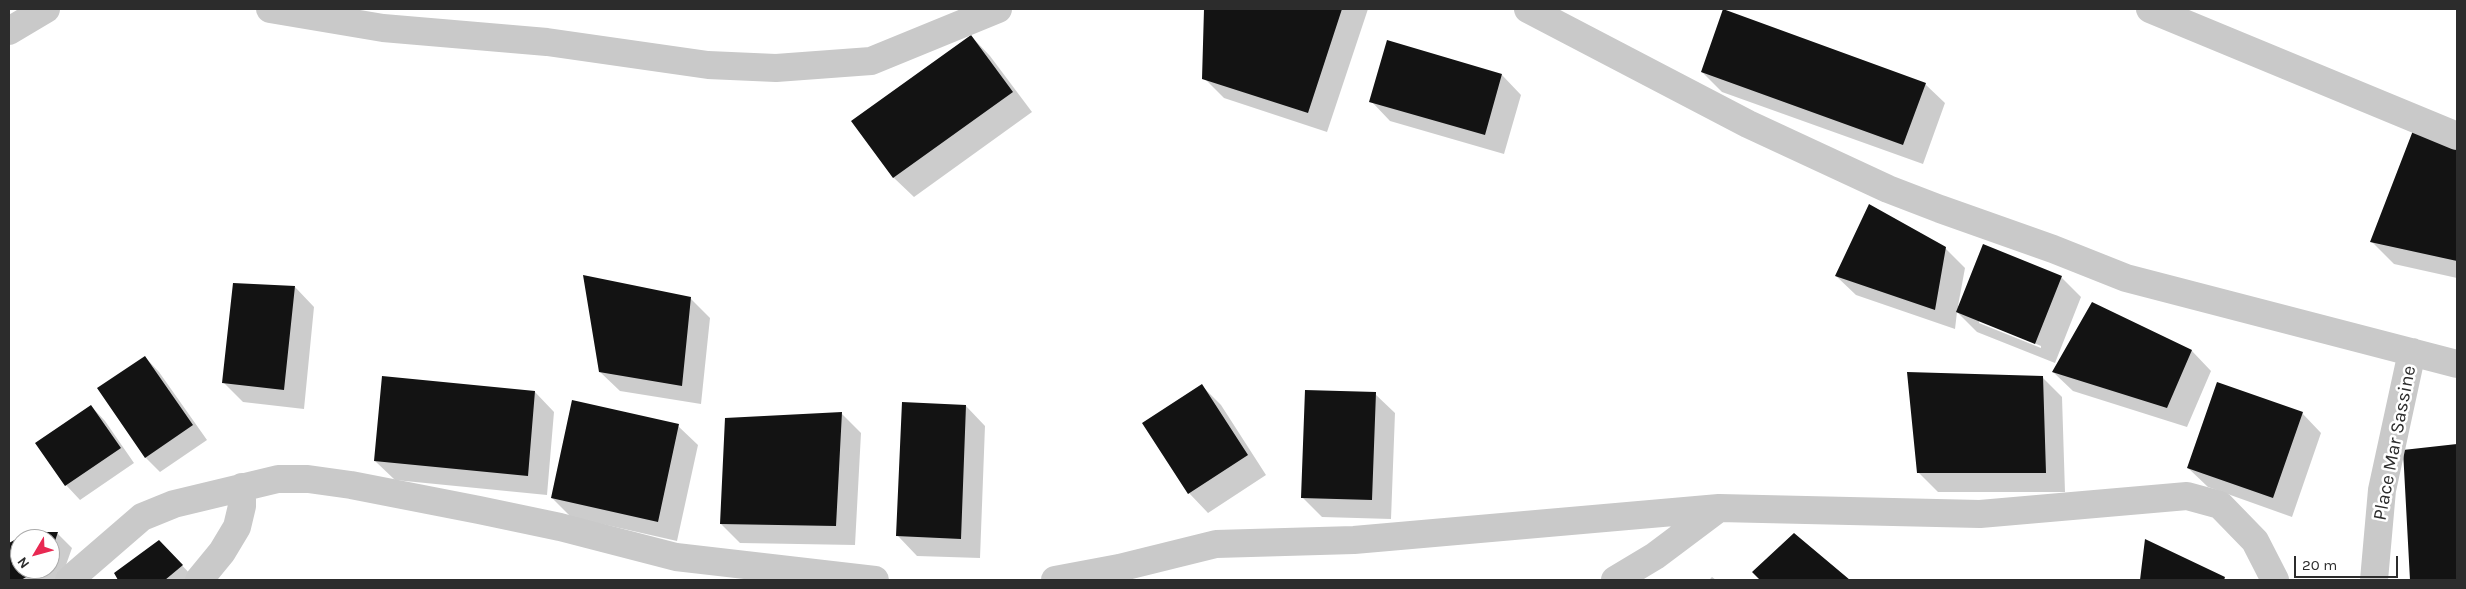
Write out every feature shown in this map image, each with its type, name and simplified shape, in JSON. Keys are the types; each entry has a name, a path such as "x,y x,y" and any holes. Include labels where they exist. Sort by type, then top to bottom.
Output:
{"street":[{"path":"9,31 46,9"},
{"path":"270,9 383,28 547,42 708,66 776,68 871,61 998,9"},
{"path":"1528,9 1740,120 1897,192 2126,278 2412,352"},
{"path":"2150,9 2457,136"},
{"name":"Place Mar Sassine","path":"2374,580 2382,490 2412,352 2457,364"},
{"path":"70,580 142,518 174,504 278,478 317,480 560,527 676,557 875,580"},
{"path":"199,580 237,527 242,506 242,487"},
{"path":"1055,580 1119,568 1216,544 1354,540 1719,508 1980,514 2187,496 2220,505 2255,541 2276,580"},
{"path":"1615,580 1655,556 1719,508"}],"building":[{"path":"1204,9 1342,9 1308,113 1202,79"},
{"path":"1723,9 1926,83 1903,145 1701,72"},
{"path":"971,35 1013,92 893,178 851,121"},
{"path":"1387,40 1502,74 1485,135 1369,102"},
{"path":"2414,128 2457,149 2457,261 2370,242"},
{"path":"1869,204 1946,247 1935,310 1835,276"},
{"path":"1983,244 2062,276 2035,344 1956,312"},
{"path":"583,275 691,297 682,386 599,372"},
{"path":"233,283 295,286 284,390 222,383"},
{"path":"2092,302 2192,350 2167,408 2052,372"},
{"path":"145,356 193,425 145,458 97,388"},
{"path":"1907,372 2043,376 2046,473 1917,473"},
{"path":"382,376 535,391 528,476 374,461"},
{"path":"2217,382 2303,412 2273,498 2187,468"},
{"path":"1202,384 1248,455 1188,494 1142,423"},
{"path":"1305,390 1376,392 1372,500 1301,498"},
{"path":"572,400 679,424 658,522 551,498"},
{"path":"902,402 966,405 961,539 896,536"},
{"path":"91,405 121,448 65,486 35,443"},
{"path":"842,412 836,526 720,524 725,418"},
{"path":"2457,444 2457,580 2410,580 2403,450"},
{"path":"1794,533 1850,580 1760,580 1752,572"},
{"path":"2145,539 2225,577 2224,580 2140,580"},
{"path":"159,540 183,565 165,580 118,580 114,573"},
{"path":"9,543 10,579 23,579 21,580 9,580"}]}
